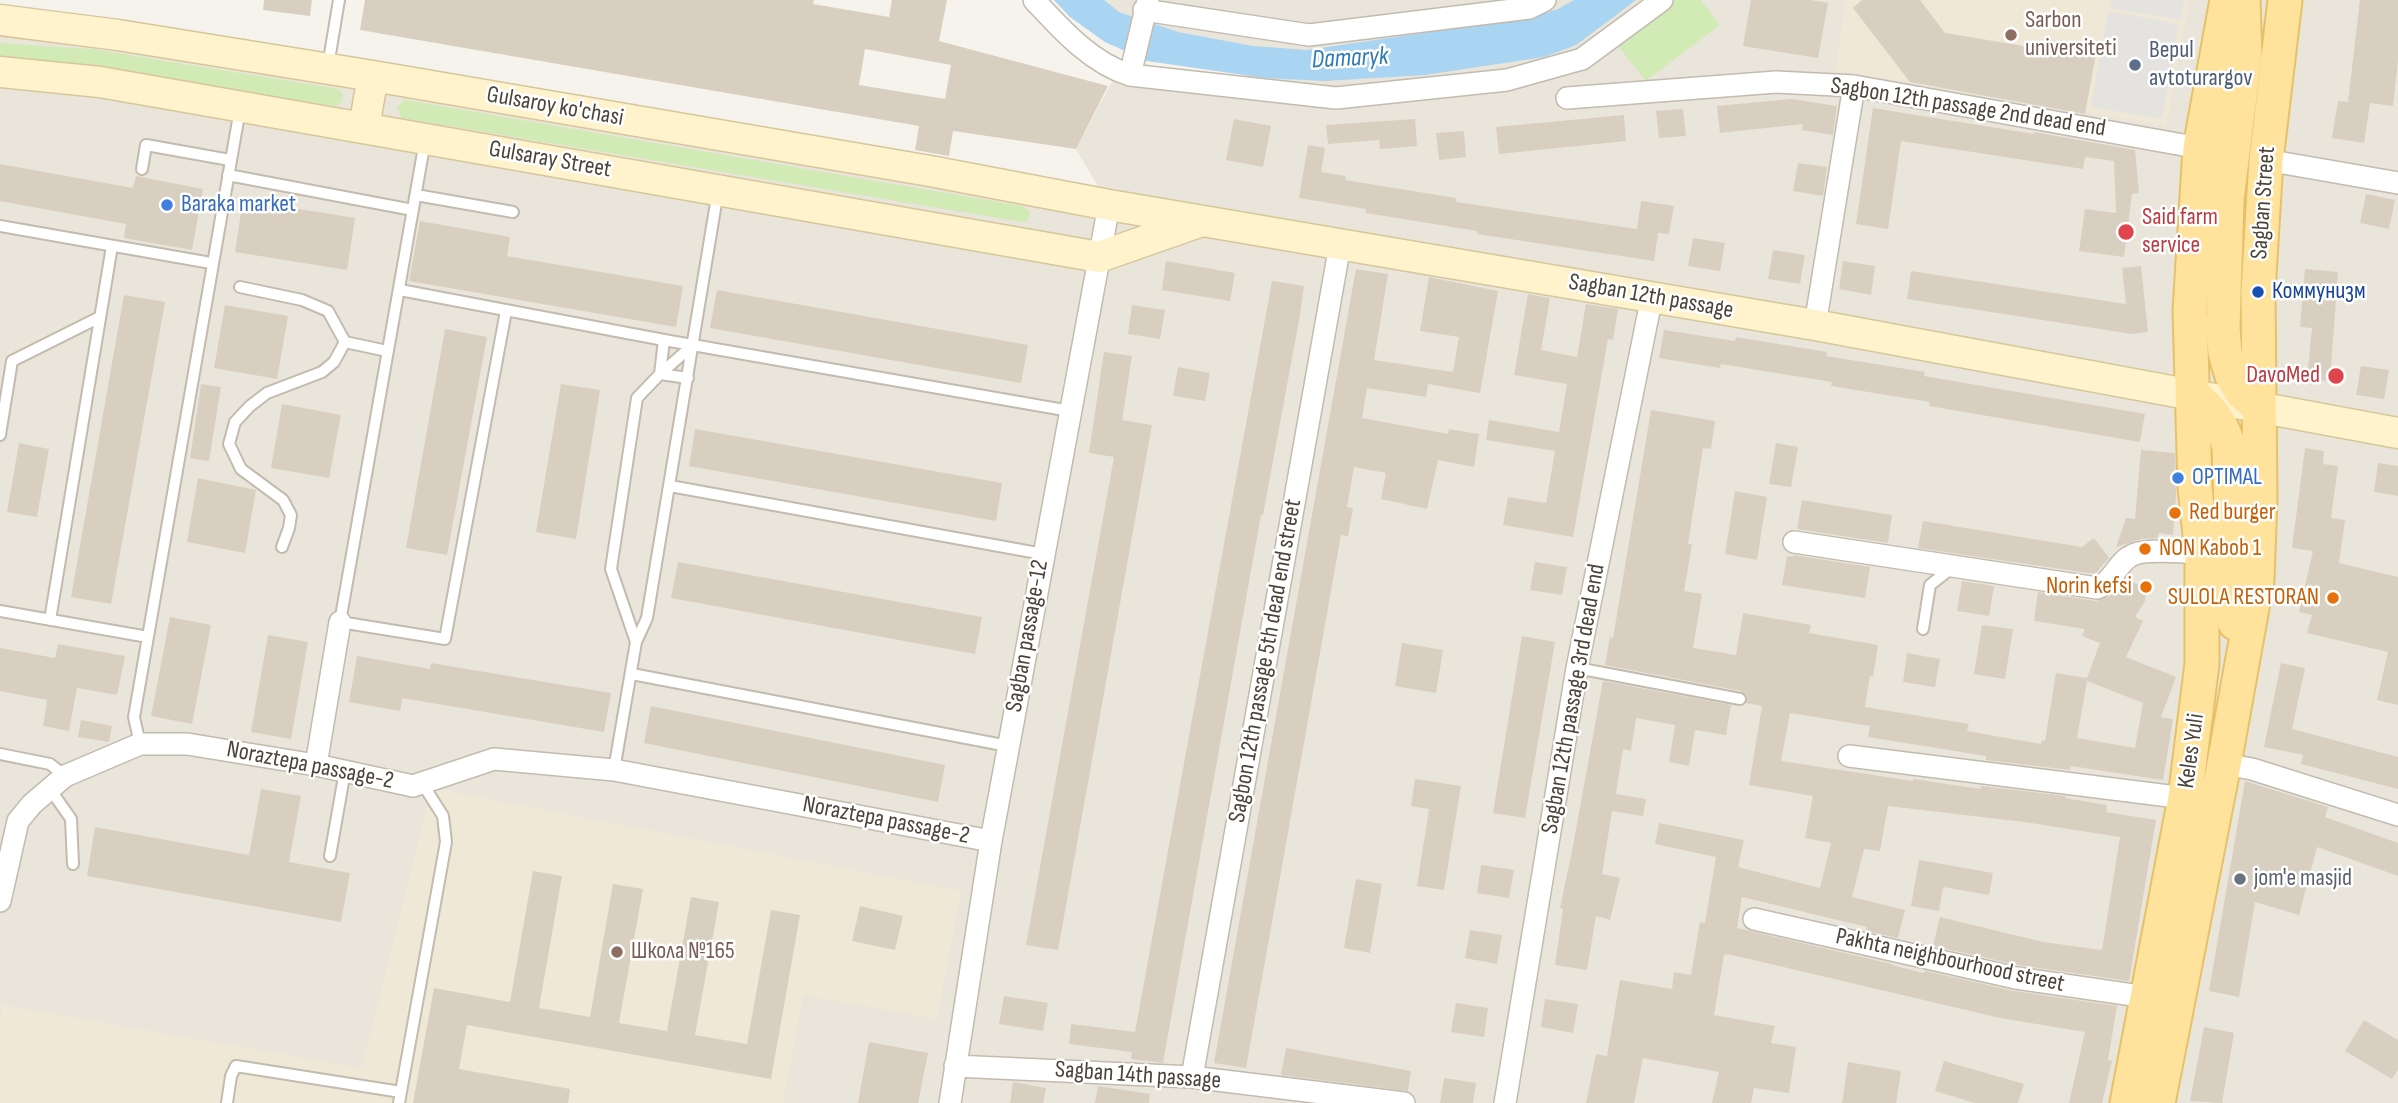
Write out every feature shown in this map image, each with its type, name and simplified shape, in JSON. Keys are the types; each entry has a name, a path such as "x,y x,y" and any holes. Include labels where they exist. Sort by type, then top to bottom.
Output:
{"main road":[{"path":"2227,0 2200,148 2190,311 2192,394 2208,407 2220,422 2231,456 2238,688"},
{"path":"2243,0 2245,56 2227,199 2222,328 2225,353 2232,376 2241,392 2259,407"},
{"name":"Sagban Street","path":"2259,407 2258,292 2266,160 2285,0"},
{"name":"Gulsaroy ko'chasi","path":"0,20 118,35 373,76 916,168 1109,205"},
{"name":"Gulsaray Street","path":"0,72 100,82 1099,257"},
{"path":"364,127 373,76"},
{"name":"Sagban 12th passage","path":"1109,205 1340,246 1652,296 2398,433"},
{"path":"1099,257 1201,221"},
{"name":"Keles Yuli","path":"2127,1103 2185,798 2202,664 2202,553 2195,488 2192,394"},
{"name":"Keles Yuli","path":"2158,1103 2257,580 2259,407"}],"street":[{"path":"1034,0 1093,56 1117,71 1130,75 1336,98 1507,80 1582,59 1662,0"},
{"path":"1130,75 1143,4 1309,35 1529,8 1545,0"},
{"name":"Sagbon 12th passage 2nd dead end","path":"1567,98 1776,82 1854,86 2200,148"},
{"path":"1815,325 1854,86"},
{"path":"2266,160 2398,183"},
{"name":"Sagban passage-12","path":"950,1103 991,841 1109,205"},
{"name":"Sagbon 12th passage 5th dead end street","path":"1192,1077 1340,246"},
{"name":"Sagban 12th passage 3rd dead end","path":"1505,1103 1577,668 1652,296"},
{"path":"1794,542 2097,588 2104,586 2128,557 2139,552 2202,553"},
{"path":"316,765 340,622"},
{"name":"Noraztepa passage-2","path":"0,901 18,821 57,783 140,744 187,744 316,765 413,786 494,759 614,770 991,841"},
{"path":"1849,756 2185,798"},
{"path":"2224,764 2252,769 2398,815"},
{"name":"Pakhta neighbourhood street","path":"1754,919 2016,978 2147,997"},
{"name":"Sagban 14th passage","path":"955,1067 1192,1077 1251,1093 1404,1103"}],"lane":[{"path":"327,69 340,0"},
{"path":"140,744 134,718 240,106"},
{"path":"425,138 340,622 445,639 506,311"},
{"path":"142,169 146,145 230,160"},
{"path":"228,175 413,210"},
{"path":"614,770 636,642 647,618 718,189"},
{"path":"415,195 513,212"},
{"path":"0,226 211,263"},
{"path":"50,620 112,246"},
{"path":"240,287 302,300 328,311 345,342 334,362 322,372 267,393 235,422 229,444 241,469 283,500 291,515 282,547"},
{"path":"400,290 664,340 1070,411"},
{"path":"0,435 12,361 100,317"},
{"path":"660,374 664,340"},
{"path":"345,342 387,351"},
{"path":"636,642 611,569 637,398 694,345"},
{"path":"660,374 688,378"},
{"path":"670,486 1043,554"},
{"path":"1923,629 1930,585 1953,567"},
{"path":"0,611 148,637"},
{"path":"1577,668 1740,699"},
{"path":"632,674 1009,746"},
{"path":"0,754 50,764 71,819 73,864"},
{"path":"330,856 345,771"},
{"path":"227,1103 231,1076 236,1066 400,1098 446,842 443,816 422,783"}],"shaded area":[{"path":"1086,0 1616,0 1530,39 1239,56"},
{"path":"1619,0 2398,0 2398,1103 0,1103 0,20 1108,204 1076,149 1117,72 1243,89 1247,60 1300,65"},
{"name":"Sarbon universiteti","path":"1845,0 2189,0 2166,126 1836,70"},
{"path":"2111,0 2184,0 2181,20 2110,8"},
{"name":"Bepul avtoturargov","path":"2108,11 2179,24 2162,119 2091,107"},
{"path":"432,788 961,891 937,1019 803,995 783,1103 0,1103 0,1024 3,1005 361,1068"}],"green space":[{"path":"1670,0 1701,0 1720,25 1646,81 1615,42"},
{"path":"0,43 92,49 338,89 343,94 342,102 335,106 87,66 0,60"},
{"path":"405,100 1022,206 1030,211 1028,221 1021,222 401,118 397,107"}],"water":[{"name":"Damaryk","path":"1054,0 1104,0 1119,12 1178,32 1253,46 1307,50 1532,17 1558,9 1574,0 1636,0 1576,45 1544,57 1425,75 1325,81 1265,78 1147,61 1105,42 1070,17"}],"building":[{"path":"264,0 312,0 310,16 263,10"},
{"path":"365,0 814,0 813,4 889,17 892,0 947,0 939,41 1108,86 1076,149 953,131 949,156 915,150 919,126 360,30","holes":["865,49 951,65 945,99 859,85"]},
{"path":"1751,0 1811,0 1828,3 1818,58 1743,46"},
{"path":"1862,0 1920,0 1945,33 2048,50 2050,40 2097,48 2085,114 1910,82 1853,8"},
{"path":"2360,0 2398,0 2398,61 2393,106 2370,103 2364,143 2332,138 2338,101 2348,102"},
{"path":"1791,99 1837,106 1833,135 1802,130 1803,124 1720,133 1717,106"},
{"path":"1873,108 2135,150 2139,193 2132,194 2124,257 2079,251 2085,209 2116,213 2114,161 2085,157 2083,169 1901,141 1888,229 1856,224"},
{"path":"1683,109 1686,136 1659,138 1656,111"},
{"path":"1624,115 1626,141 1499,154 1496,127"},
{"path":"1234,119 1271,126 1263,167 1226,160"},
{"path":"1415,119 1417,146 1380,149 1379,140 1328,144 1326,125"},
{"path":"1464,131 1466,157 1439,160 1436,133"},
{"path":"1308,145 1325,148 1321,172 1346,176 1345,180 1456,198 1456,202 1637,229 1641,201 1674,206 1669,234 1658,233 1654,261 1477,234 1477,231 1366,213 1366,209 1299,198"},
{"path":"1798,163 1827,167 1823,196 1793,191"},
{"path":"0,164 133,188 136,176 203,189 192,250 124,238 126,224 0,201"},
{"path":"2366,194 2395,200 2389,229 2360,223"},
{"path":"243,200 355,218 347,270 235,252"},
{"path":"420,221 510,237 507,256 683,286 676,327 409,281"},
{"path":"1693,238 1725,243 1720,271 1688,266"},
{"path":"1773,250 1805,255 1800,284 1768,279"},
{"path":"1166,261 1235,273 1230,301 1162,290"},
{"path":"1843,261 1875,266 1871,295 1839,289"},
{"path":"2141,266 2148,332 2132,334 1907,299 1911,271 2126,304 2122,268"},
{"path":"1356,269 1388,274 1374,360 1453,372 1459,337 1420,331 1429,277 1498,291 1480,393 1428,384 1426,397 1367,388 1362,418 1448,434 1449,429 1479,434 1474,467 1438,460 1427,509 1381,499 1386,473 1354,467 1347,507 1353,508 1348,536 1341,535 1246,1068 1214,1063"},
{"path":"2305,269 2338,272 2330,381 2307,379 2312,328 2300,327"},
{"path":"1272,281 1304,286 1300,315 1261,515 1163,1063 1131,1059 1132,1052 1069,1044 1071,1024 1135,1032"},
{"path":"717,290 1028,345 1021,383 710,328"},
{"path":"1528,294 1550,298 1541,350 1577,357 1586,304 1618,309 1613,340 1608,339 1573,537 1503,525 1508,497 1546,503 1555,451 1486,440 1489,420 1559,432 1567,384 1514,375"},
{"path":"124,295 165,302 111,604 71,597"},
{"path":"225,305 288,316 277,379 214,368"},
{"path":"1132,305 1165,310 1160,339 1128,334"},
{"path":"445,329 487,337 447,555 406,548"},
{"path":"1664,330 1735,341 1736,337 1827,352 1826,356 1925,372 1924,376 2145,414 2140,442 1929,406 1930,402 1831,386 1832,382 1721,364 1720,368 1659,358"},
{"path":"1104,352 1132,356 1122,420 1152,425 1058,950 1026,945 1114,457 1089,453"},
{"path":"2361,366 2389,370 2384,399 2356,395"},
{"path":"1178,367 1210,373 1205,401 1173,396"},
{"path":"201,384 221,387 209,461 190,458"},
{"path":"561,384 600,390 576,539 536,532"},
{"path":"282,404 341,415 329,478 271,468"},
{"path":"1651,410 1715,421 1711,449 1703,448 1688,544 1692,544 1684,591 1702,594 1693,648 1736,655 1743,613 1811,625 1809,633 1878,645 1865,707 1969,724 1967,731 2041,744 2042,740 2045,741 2056,673 2087,678 2100,643 2082,636 2085,629 2034,621 2038,592 2096,601 2110,596 2125,580 2146,587 2145,601 2135,617 2143,621 2126,657 2176,677 2161,717 2173,719 2163,780 2071,766 2070,770 1986,760 1986,756 1868,737 1870,726 1790,713 1781,761 1913,781 2066,796 2065,798 2107,805 2106,812 2156,820 2129,981 2018,965 1933,946 1940,917 2043,942 2102,950 2120,837 2024,822 1888,806 1880,851 1864,849 1852,897 1905,910 1898,938 1866,931 1867,927 1742,897 1737,928 1923,973 1926,971 2014,991 2117,1006 2108,1060 2112,1061 2102,1103 2069,1103 2085,1032 2000,1018 1728,954 1724,955 1714,1015 1775,1026 1771,1043 1796,1047 1789,1093 1754,1088 1751,1103 1712,1103 1719,1072 1643,1058 1634,1103 1586,1103 1596,1054 1607,1056 1620,980 1672,989 1674,972 1691,975 1700,922 1705,923 1716,857 1655,844 1659,823 1744,840 1738,867 1820,888 1831,843 1805,838 1813,796 1749,785 1762,706 1746,703 1747,696 1741,691 1605,665 1610,637 1613,638","holes":["2087,681 2143,703 2135,748 2077,738"]},
{"path":"695,429 1002,483 996,521 689,466"},
{"path":"19,443 49,449 37,517 7,512"},
{"path":"1776,443 1798,447 1791,487 1769,484"},
{"path":"2305,448 2324,451 2323,464 2338,466 2331,518 2345,520 2339,563 2398,577 2398,705 2377,700 2388,652 2307,633 2312,615 2299,612 2313,551 2292,548"},
{"path":"2141,450 2175,453 2173,535 2159,533 2158,538 2141,539 2116,547 2126,518 2135,519"},
{"path":"2378,463 2398,466 2398,496 2374,492"},
{"path":"198,478 256,490 245,553 187,542"},
{"path":"1735,491 1767,497 1757,560 1725,554"},
{"path":"1802,500 1892,515 1888,543 1797,529"},
{"path":"1923,521 2082,547 2094,538 2109,558 2095,574 1918,548"},
{"path":"1787,556 1870,567 1865,598 1782,585"},
{"path":"678,562 982,617 975,654 671,598"},
{"path":"1535,562 1567,567 1562,595 1530,590"},
{"path":"1962,581 1994,586 1989,616 1957,611"},
{"path":"170,617 211,625 192,724 151,716"},
{"path":"1982,625 2013,629 2005,679 1974,674"},
{"path":"268,635 308,642 291,739 251,732"},
{"path":"1522,636 1555,642 1525,818 1493,813"},
{"path":"1402,643 1443,650 1436,693 1395,686"},
{"path":"58,644 125,656 117,695 77,688 69,731 43,726 47,700 0,691 0,648 55,658"},
{"path":"1907,653 1940,659 1935,687 1903,682"},
{"path":"357,656 430,669 431,663 611,693 604,732 402,698 400,711 349,702"},
{"path":"2281,663 2305,668 2292,729 2398,757 2398,789 2301,764 2303,755 2264,747"},
{"path":"1603,681 1731,705 1726,735 1695,730 1689,766 1669,762 1675,725 1636,718 1631,751 1623,749 1616,794 1646,799 1643,816 1612,811 1602,874 1620,878 1610,920 1596,916 1587,970 1555,965 1563,909 1560,908"},
{"path":"651,706 945,765 938,802 644,743"},
{"path":"81,720 112,726 109,742 78,737"},
{"path":"1415,779 1461,786 1444,890 1417,886 1429,809 1411,806"},
{"path":"2245,781 2328,807 2325,817 2398,843 2398,876 2317,847 2299,915 2255,902 2239,997 2209,991"},
{"path":"261,789 301,796 289,862 350,873 341,922 87,876 95,827 249,855"},
{"path":"1919,860 1993,873 1989,895 1943,887 1939,911 1911,906"},
{"path":"1481,865 1514,870 1509,898 1477,893"},
{"name":"Школа №165","path":"533,871 562,876 539,1008 590,1017 613,884 643,889 619,1023 667,1031 691,897 719,902 695,1035 747,1044 771,910 800,915 771,1079 467,1025 459,1069 570,1089 568,1103 413,1103 434,988 510,1002"},
{"path":"1356,879 1382,884 1370,953 1344,948"},
{"path":"860,906 903,916 895,950 852,941"},
{"path":"1470,930 1502,935 1497,964 1465,958"},
{"path":"1004,996 1048,1003 1043,1031 999,1024"},
{"path":"1545,999 1578,1004 1573,1033 1541,1027"},
{"path":"1456,1003 1488,1008 1484,1037 1451,1032"},
{"path":"2364,1020 2398,1040 2398,1069 2392,1079 2345,1051"},
{"path":"2204,1027 2234,1033 2222,1103 2190,1101"},
{"path":"869,1042 928,1053 918,1103 858,1103"},
{"path":"1286,1048 1411,1071 1408,1091 1281,1075"},
{"path":"1944,1061 2024,1084 2018,1103 1975,1103 1935,1091"},
{"path":"1848,1062 1901,1071 1896,1103 1842,1103"},
{"path":"1444,1078 1476,1083 1473,1103 1440,1103"},
{"path":"1013,1082 1046,1088 1043,1103 1010,1103"},
{"path":"1098,1086 1150,1094 1149,1103 1095,1103"}],"place":[{"name":"Sarbon universiteti","path":"2011,35"},
{"name":"Bepul avtoturargov","path":"2135,65"},
{"name":"Baraka market","path":"167,205"},
{"name":"Said farm service","path":"2126,232"},
{"name":"Коммунизм","path":"2258,292"},
{"name":"DavoMed","path":"2336,376"},
{"name":"OPTIMAL","path":"2178,478"},
{"name":"Red burger","path":"2175,513"},
{"name":"NON Kabob 1","path":"2145,549"},
{"name":"Norin kefsi","path":"2146,587"},
{"name":"SULOLA RESTORAN","path":"2333,598"},
{"name":"jom'e masjid","path":"2240,879"},
{"name":"Школа №165","path":"617,952"}]}
